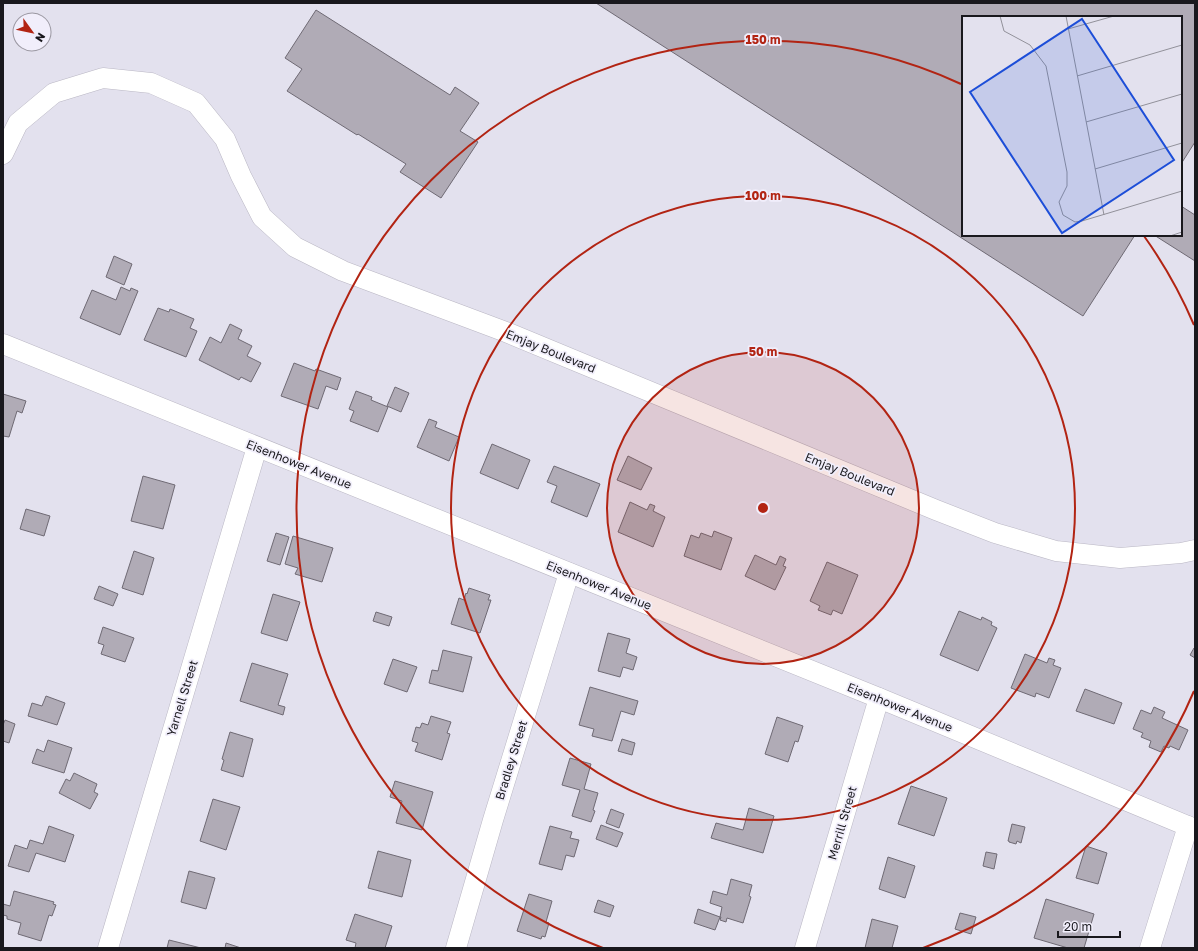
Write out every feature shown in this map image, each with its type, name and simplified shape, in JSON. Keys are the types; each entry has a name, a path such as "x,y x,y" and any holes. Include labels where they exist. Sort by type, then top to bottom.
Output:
{"street":[{"name":"Emjay Boulevard","path":"3,154 18,123 54,93 103,78 151,83 196,102 226,139 241,176 262,217 295,247 343,271 506,332 995,533 1056,551 1120,558 1181,553 1195,550"},
{"name":"Eisenhower Avenue","path":"3,344 878,698 1192,827"},
{"name":"Yarnell Street","path":"108,948 257,447"},
{"name":"Bradley Street","path":"456,948 493,820 570,573"},
{"name":"Merrill Street","path":"805,948 878,698"},
{"path":"1150,948 1192,827"}],"building":[{"path":"596,3 1195,3 1195,142 1182,162 1182,16 962,16 962,236 1134,236 1083,316"},
{"path":"316,10 450,95 455,87 479,103 460,131 478,142 441,198 400,172 406,164 287,91 302,69 285,58"},
{"path":"1182,207 1195,215 1195,261 1156,236 1182,236"},
{"path":"114,256 132,264 124,285 106,277"},
{"path":"121,287 130,291 131,288 138,291 120,335 80,318 92,290 116,300"},
{"path":"158,308 169,312 170,309 194,319 190,328 197,331 186,357 144,340"},
{"path":"230,324 242,330 238,339 252,346 247,356 261,363 251,382 241,377 239,380 199,360 210,337 221,343"},
{"path":"294,363 315,371 316,369 341,378 337,390 326,386 318,409 281,396"},
{"path":"395,387 409,393 401,412 387,406"},
{"path":"356,391 372,397 371,400 388,407 378,432 350,421 354,411 349,409"},
{"path":"3,394 26,401 22,413 17,411 9,437 3,436"},
{"path":"429,419 437,422 435,427 459,437 449,461 417,447"},
{"path":"492,444 530,460 518,489 480,473"},
{"path":"628,456 652,468 641,490 617,480"},
{"path":"554,466 600,484 587,517 551,502 557,486 547,482"},
{"path":"143,476 175,485 163,529 131,521"},
{"path":"630,502 647,510 650,504 655,506 653,511 665,517 653,547 618,532"},
{"path":"26,509 50,516 44,536 20,529"},
{"path":"714,531 732,538 721,570 684,556 691,535 699,538 701,533 712,537"},
{"path":"276,533 289,537 280,565 267,561"},
{"path":"293,536 333,548 322,582 295,574 298,568 285,564"},
{"path":"134,551 154,558 143,595 122,588"},
{"path":"755,555 776,565 780,556 786,559 783,566 786,567 775,590 745,576"},
{"path":"827,562 858,575 842,614 833,610 831,615 818,610 820,606 810,601"},
{"path":"99,586 118,594 113,606 94,599"},
{"path":"469,588 490,595 488,600 491,600 480,633 451,624 459,598 464,600"},
{"path":"273,594 300,602 287,641 261,633"},
{"path":"959,611 981,620 982,617 992,622 991,625 997,628 978,671 940,655"},
{"path":"376,612 392,617 389,626 373,621"},
{"path":"103,627 134,638 125,662 101,654 104,645 98,643"},
{"path":"608,633 630,639 626,653 637,657 633,670 623,667 620,677 598,671"},
{"path":"1195,648 1195,658 1190,655"},
{"path":"443,650 472,657 463,692 429,683 432,670 438,671"},
{"path":"1025,654 1047,663 1049,658 1055,660 1053,665 1061,668 1049,698 1036,693 1035,697 1011,688"},
{"path":"393,659 417,667 407,692 384,684"},
{"path":"252,663 288,674 278,705 285,707 283,715 240,701"},
{"path":"590,687 638,701 634,715 621,711 612,741 592,736 594,729 579,725"},
{"path":"1085,689 1122,703 1114,724 1076,711"},
{"path":"46,696 65,703 57,725 28,716 32,703 42,706"},
{"path":"1154,707 1165,712 1162,718 1188,730 1179,750 1170,746 1169,748 1164,746 1161,752 1149,747 1151,741 1141,737 1143,733 1133,729 1141,710 1151,714"},
{"path":"431,716 451,722 447,733 450,734 442,760 415,751 418,743 412,741 416,727 420,728 422,723 428,725"},
{"path":"777,717 803,726 798,742 795,741 788,762 765,754"},
{"path":"5,720 15,724 9,743 3,741 3,725"},
{"path":"230,732 253,739 243,777 221,770 224,760 222,759"},
{"path":"622,739 635,743 632,755 618,751"},
{"path":"48,740 72,748 64,773 32,763 37,749 44,752"},
{"path":"570,758 591,764 584,789 598,793 593,810 595,811 591,822 572,816 580,790 562,785"},
{"path":"74,773 97,784 94,792 98,794 90,809 59,793 66,779 70,781"},
{"path":"395,781 433,792 422,830 396,823 402,801 390,797"},
{"path":"911,786 947,798 934,836 898,824"},
{"path":"213,799 240,807 226,850 200,841"},
{"path":"749,808 774,816 763,853 711,838 716,823 743,830"},
{"path":"611,809 624,814 619,828 606,823"},
{"path":"1012,824 1025,827 1021,843 1017,841 1016,844 1008,841"},
{"path":"601,825 623,833 617,847 596,839"},
{"path":"49,826 74,835 65,862 36,853 29,872 8,866 15,845 27,849 30,840 43,844"},
{"path":"550,826 572,832 570,838 579,840 574,857 566,855 562,870 539,864"},
{"path":"1086,846 1107,853 1098,884 1076,878"},
{"path":"378,851 411,860 402,897 368,888"},
{"path":"986,852 997,854 994,869 983,866"},
{"path":"888,857 915,866 905,898 879,889"},
{"path":"189,871 215,878 206,909 181,902"},
{"path":"731,879 752,885 749,896 751,897 743,923 727,918 726,922 720,920 722,907 710,903 713,891 727,895"},
{"path":"14,891 54,902 53,904 56,905 52,916 49,915 41,941 18,934 21,923 7,919 7,916 3,915 3,904 10,906"},
{"path":"529,894 552,901 546,922 549,923 545,937 542,936 541,939 517,931"},
{"path":"1046,899 1094,914 1084,948 1068,948 1034,938"},
{"path":"598,900 614,906 610,917 594,912"},
{"path":"698,909 720,917 715,930 694,923"},
{"path":"960,913 976,917 971,934 955,929"},
{"path":"355,914 392,926 385,948 355,948 356,943 346,940"},
{"path":"872,919 898,926 892,948 865,948"},
{"path":"169,940 201,948 167,948"},
{"path":"226,943 241,948 225,948"}]}
